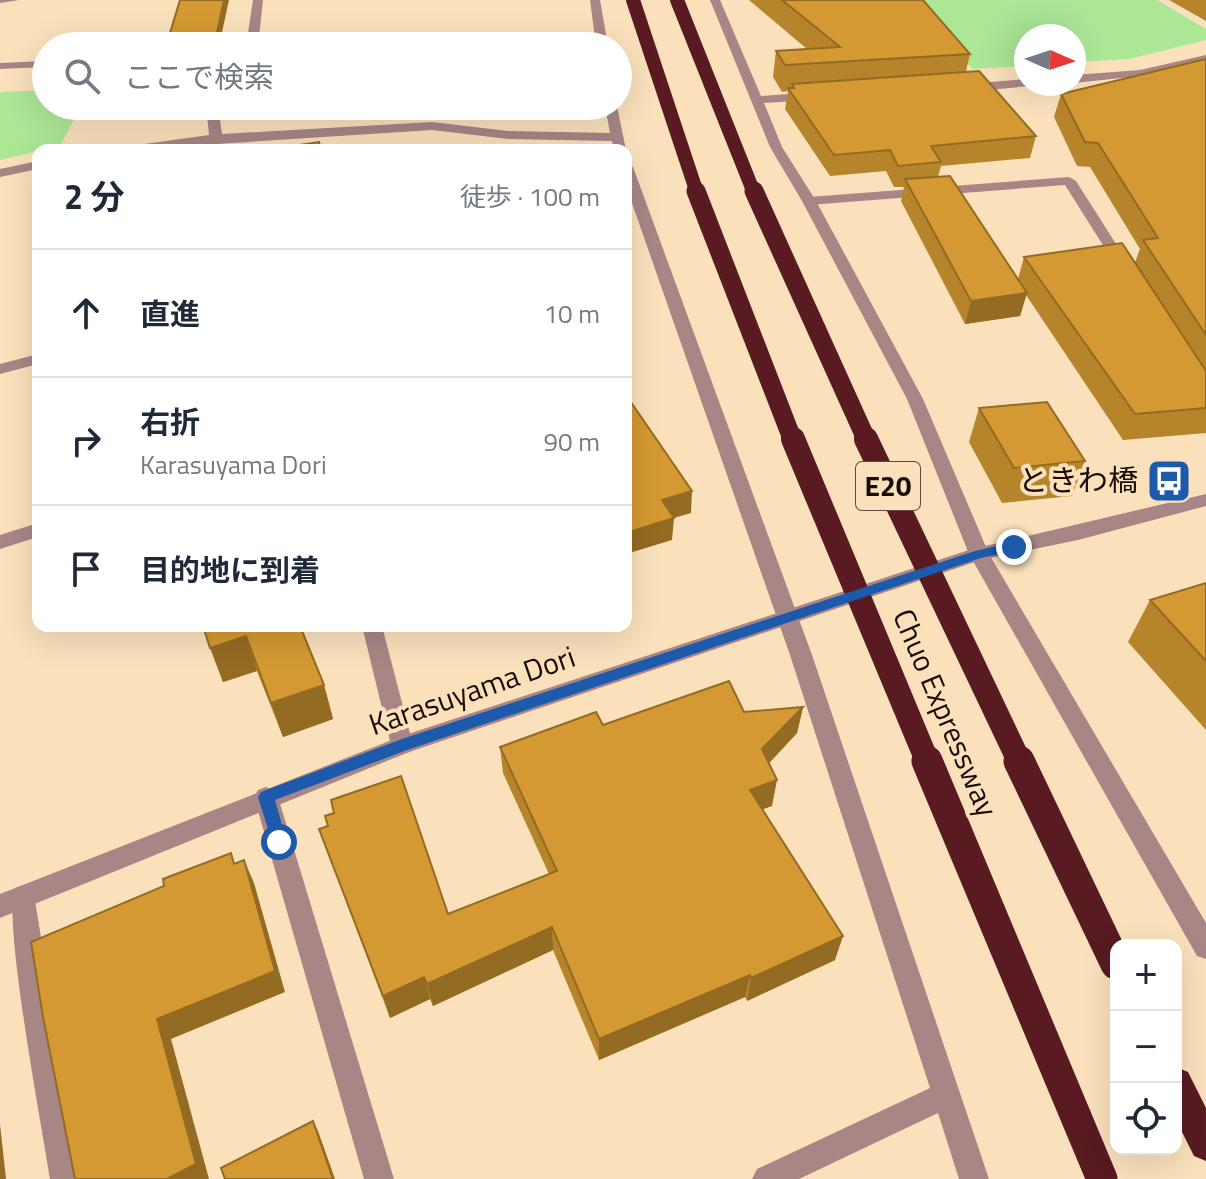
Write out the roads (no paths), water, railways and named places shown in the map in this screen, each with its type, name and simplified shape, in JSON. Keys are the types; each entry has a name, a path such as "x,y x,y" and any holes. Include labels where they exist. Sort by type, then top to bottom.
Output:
{"highway":[{"name":"Chuo Expressway","path":"633,0 699,200 800,458 1102,1179"},
{"name":"Chuo Expressway","path":"677,0 757,199 870,448 1110,951"},
{"path":"1182,1096 1206,1144"}],"street":[{"path":"0,0 14,0"},
{"path":"254,32 258,0"},
{"path":"595,0 600,32"},
{"path":"715,0 776,147 809,201 915,399 979,554 1206,947"},
{"path":"1086,78 1140,73 1206,58"},
{"path":"0,66 32,65"},
{"path":"947,89 1014,84"},
{"path":"758,100 821,96"},
{"path":"214,120 216,138"},
{"path":"173,144 216,138 234,144 432,126 618,144 614,120"},
{"path":"0,173 32,166"},
{"path":"809,201 1069,181 1134,283"},
{"path":"632,184 787,617 974,1179"},
{"path":"0,369 32,361"},
{"name":"Karasuyama Dori","path":"12,901 402,745 979,554 1078,533 1206,500"},
{"path":"0,542 32,532"},
{"path":"374,632 402,745"},
{"path":"266,797 379,1179"},
{"path":"12,901 28,946 65,1179"},
{"path":"767,1179 945,1095"}],"place":[{"name":"ときわ橋","path":"1169,481"}]}
